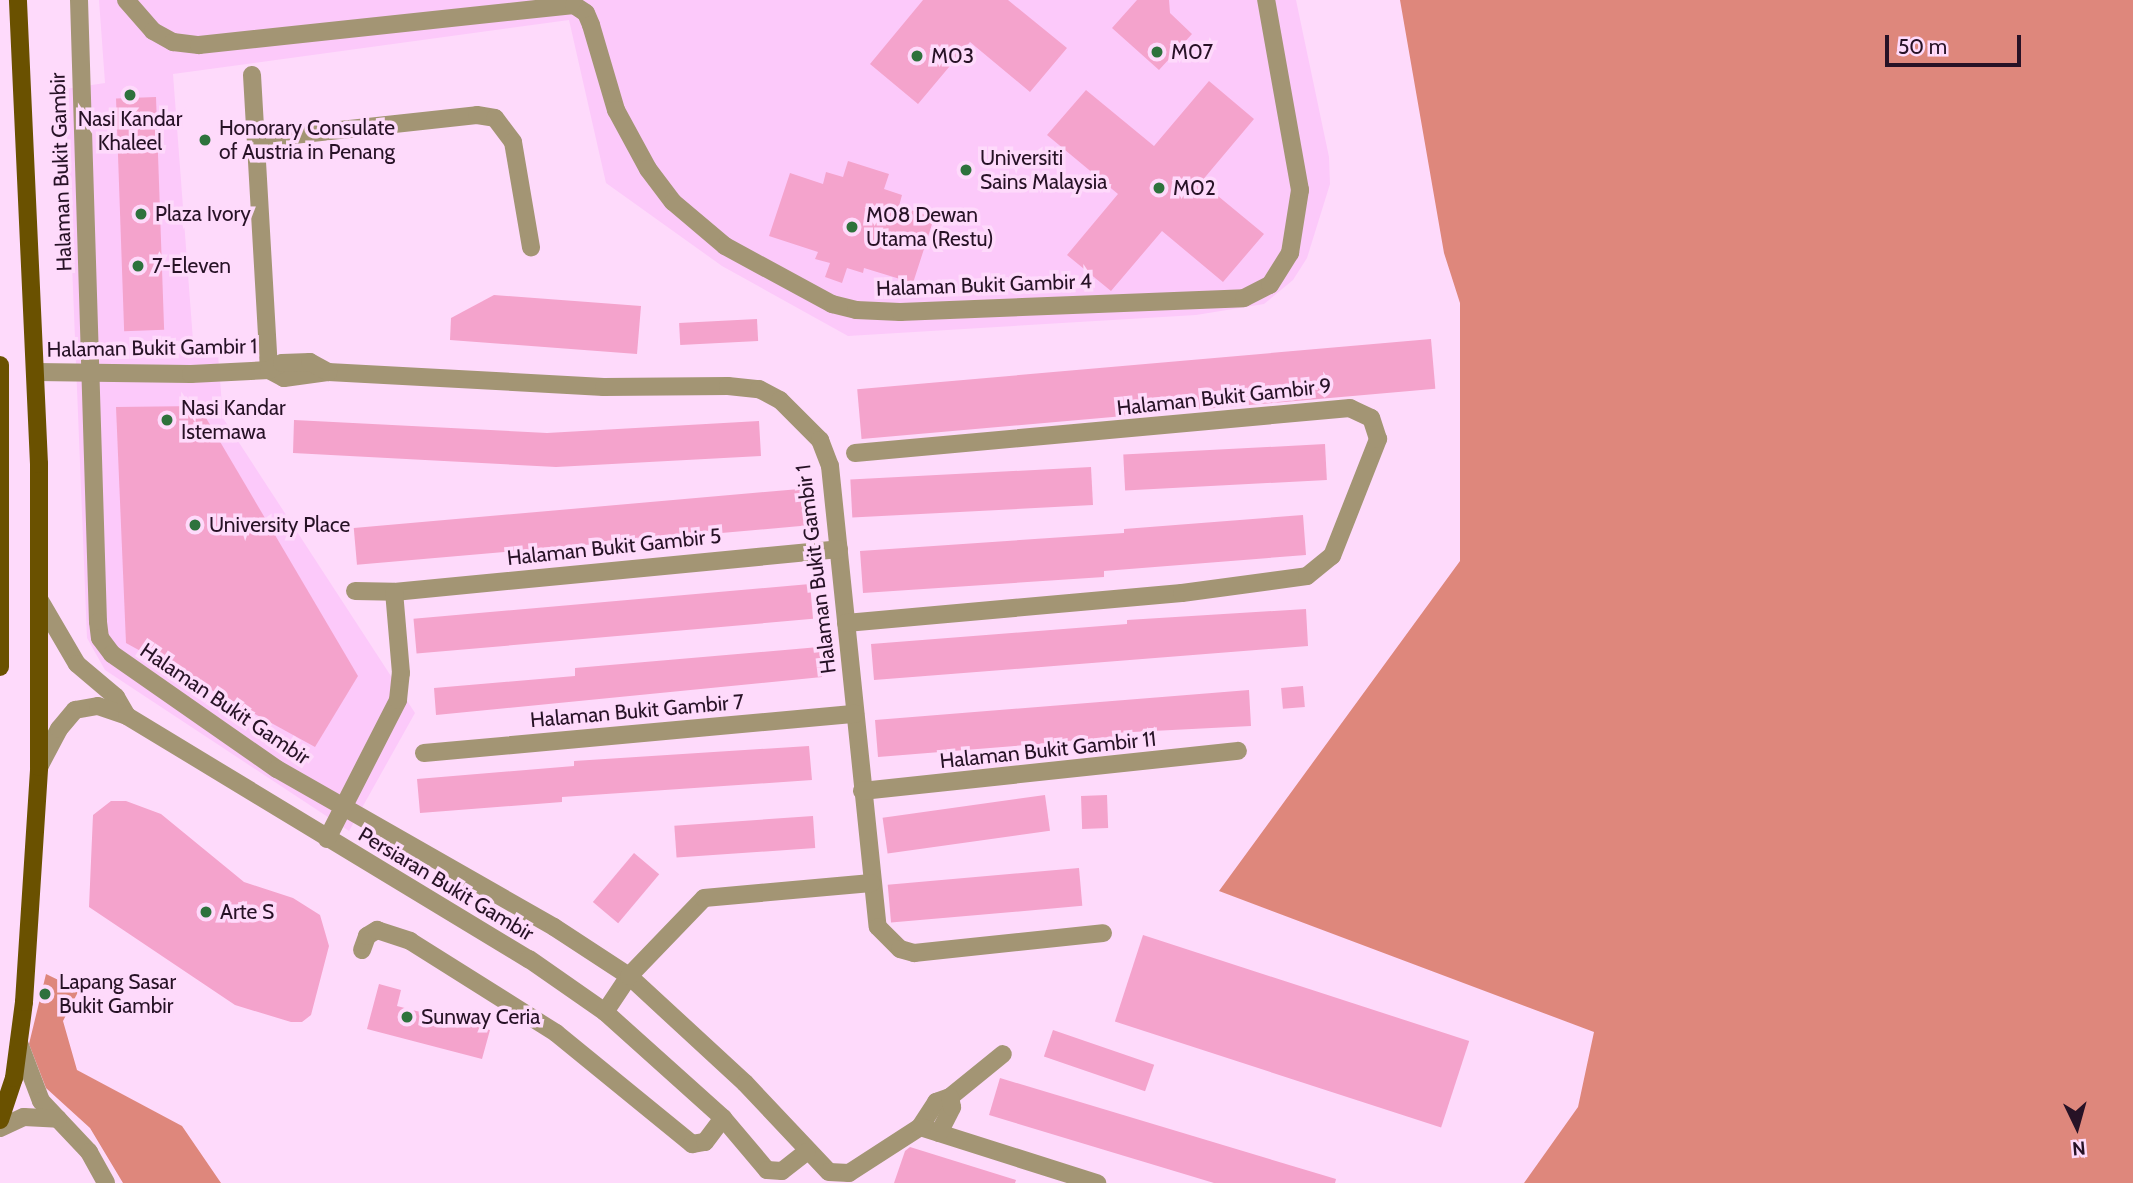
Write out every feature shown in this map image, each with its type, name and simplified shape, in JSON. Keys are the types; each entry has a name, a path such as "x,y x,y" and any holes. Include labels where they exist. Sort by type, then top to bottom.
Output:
{"main road":[{"path":"0,1120 14,1078 19,1043 31,930 39,767 36,372 18,0"},
{"path":"0,365 0,667"}],"street":[{"name":"Halaman Bukit Gambir","path":"79,0 100,638 131,670 191,713 343,806 554,927 629,976 745,1083 806,1152 839,1176 920,1127"},
{"name":"Halaman Bukit Gambir 4","path":"126,0 153,31 173,42 199,46 558,4 574,5 586,13 616,110 648,169 673,202 725,246 832,303 900,312 1244,298 1270,285 1290,253 1300,190 1266,0"},
{"path":"252,75 269,370"},
{"path":"257,139 477,115 495,118 513,142 531,247"},
{"name":"Halaman Bukit Gambir 1","path":"36,372 269,370 284,378 328,372 604,387 758,389 803,418 820,440 832,474 871,883 878,927 907,951 1103,933"},
{"name":"Halaman Bukit Gambir 9","path":"846,623 1182,593 1307,576 1332,556 1378,439 1371,418 1350,408 855,453"},
{"name":"Halaman Bukit Gambir 5","path":"355,591 394,592 839,549"},
{"path":"327,839 398,700 401,673 394,592"},
{"name":"Persiaran Bukit Gambir","path":"39,598 77,664 116,697 127,716"},
{"name":"Persiaran Bukit Gambir","path":"39,767 59,729 75,710 99,706 127,716 529,960 605,1012 723,1118 767,1170 782,1171 806,1152"},
{"name":"Halaman Bukit Gambir 7","path":"424,753 855,714"},
{"name":"Halaman Bukit Gambir 11","path":"862,791 1238,751"},
{"path":"605,1012 629,976 704,898 871,883"},
{"path":"362,950 367,936 377,930 410,941 555,1033 692,1143 705,1142 723,1118"},
{"path":"19,1043 33,1087 89,1152 106,1183"},
{"path":"1003,1054 950,1097 936,1102 920,1127 1097,1183"},
{"path":"939,1133 952,1107 950,1097"},
{"path":"0,1128 24,1117 58,1119"}],"shaded area":[{"name":"Universiti Sains Malaysia","path":"99,0 1296,0 1329,157 1330,184 1307,258 1293,280 1264,304 1196,315 848,336 722,266 606,183 569,20 173,74 194,354 218,354 223,418 415,713 349,831 105,670 87,638 65,89 105,83"},
{"path":"1400,0 2133,0 2133,1183 1524,1183 1578,1107 1594,1032 1219,891 1460,561 1460,303 1444,253"},
{"path":"46,974 79,990 63,1021 77,1070 182,1126 221,1183 123,1183 90,1128 46,1088 29,1044"}],"building":[{"name":"M03","path":"923,0 1008,0 1067,48 1030,92 970,42 918,104 870,64"},
{"name":"M07","path":"1137,0 1169,0 1170,13 1192,34 1159,70 1112,28"},
{"name":"M02","path":"1209,81 1254,119 1201,182 1264,234 1223,282 1162,231 1111,291 1067,255 1118,194 1047,135 1086,90 1154,146"},
{"name":"Plaza Ivory","path":"156,97 164,330 124,331 116,98"},
{"name":"M08 Dewan Utama (Restu)","path":"848,161 889,174 884,189 902,195 899,206 934,218 913,283 864,268 863,273 847,268 842,283 825,277 830,263 815,259 818,252 769,236 790,173 823,184 826,172 843,177"},
{"path":"494,295 641,306 637,354 450,340 451,318"},
{"path":"757,319 758,341 680,345 679,323"},
{"path":"1431,339 1435,389 862,439 857,389"},
{"name":"University Place","path":"199,406 358,676 315,747 126,643 116,407"},
{"path":"294,420 547,433 759,421 761,456 556,467 293,453"},
{"path":"1325,444 1327,480 1125,491 1123,455"},
{"path":"1091,467 1093,505 852,518 850,480"},
{"path":"811,488 814,525 357,565 354,528"},
{"path":"1303,515 1306,555 1104,571 1104,577 863,593 860,551 1124,533 1124,529"},
{"path":"810,584 813,619 417,654 414,619"},
{"path":"1306,609 1308,646 874,680 871,644 1127,624 1127,620"},
{"path":"819,647 822,677 436,715 434,688 575,676 575,668"},
{"path":"1303,686 1305,707 1283,709 1281,688"},
{"path":"1249,690 1251,726 1113,733 1113,738 878,757 875,720"},
{"path":"809,746 812,780 562,797 562,802 420,813 417,779 574,766 574,761"},
{"path":"1045,795 1050,831 888,853 883,818"},
{"path":"1107,795 1108,828 1082,829 1081,796"},
{"name":"Arte S","path":"111,801 126,801 161,814 244,882 293,898 320,915 329,946 311,1015 302,1022 291,1022 235,1005 89,907 93,815"},
{"path":"813,816 815,848 677,858 674,826"},
{"path":"634,853 659,874 618,923 593,902"},
{"path":"1079,868 1082,906 891,923 888,885"},
{"path":"1143,935 1469,1041 1441,1128 1115,1022"},
{"name":"Sunway Ceria","path":"379,984 401,990 397,1006 490,1030 482,1059 367,1029"},
{"path":"1053,1030 1154,1065 1145,1091 1044,1056"},
{"path":"1000,1078 1336,1179 1335,1183 1214,1183 989,1115"},
{"path":"910,1147 1016,1180 1015,1183 894,1183 905,1151"}],"place":[{"name":"M07","path":"1157,52"},
{"name":"M03","path":"917,56"},
{"name":"Nasi Kandar Khaleel","path":"130,95"},
{"name":"Honorary Consulate of Austria in Penang","path":"205,140"},
{"name":"Universiti Sains Malaysia","path":"966,170"},
{"name":"M02","path":"1159,188"},
{"name":"Plaza Ivory","path":"141,214"},
{"name":"M08 Dewan Utama (Restu)","path":"852,227"},
{"name":"7-Eleven","path":"138,266"},
{"name":"Nasi Kandar Istemawa","path":"167,420"},
{"name":"University Place","path":"195,525"},
{"name":"Arte S","path":"206,912"},
{"name":"Lapang Sasar Bukit Gambir","path":"45,994"},
{"name":"Sunway Ceria","path":"407,1017"}]}
